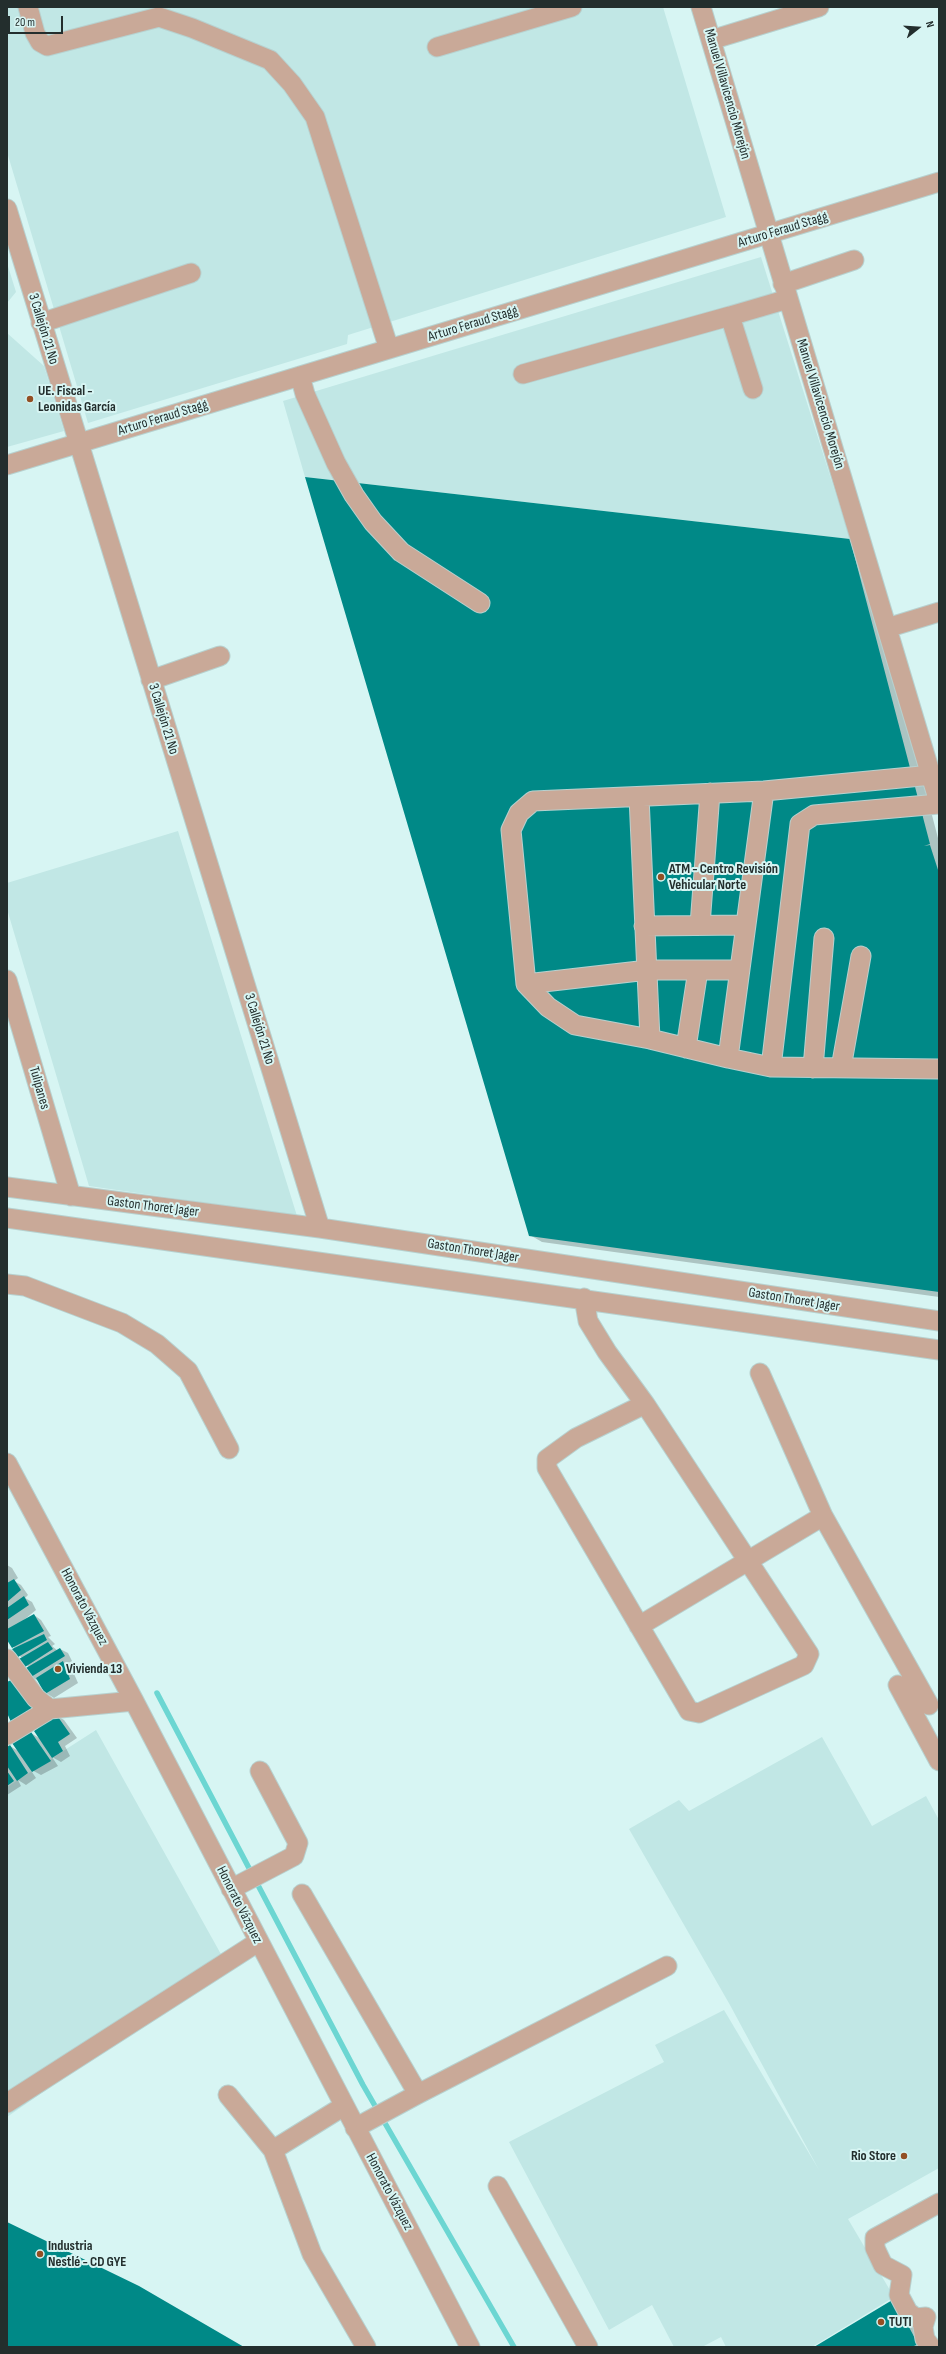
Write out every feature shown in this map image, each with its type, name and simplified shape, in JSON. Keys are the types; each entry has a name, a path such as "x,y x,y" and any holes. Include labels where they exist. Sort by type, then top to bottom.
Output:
{"street":[{"path":"28,7 35,33 40,42 47,46 159,17 192,28 270,60 292,84 315,117 389,349"},
{"path":"437,47 572,7"},
{"name":"Manuel Villavicencio Morejón","path":"701,7 768,234 932,775 939,803"},
{"path":"711,40 819,7"},
{"name":"Arturo Feraud Stagg","path":"7,465 939,182"},
{"name":"3 Callejón 21 No","path":"7,209 320,1228"},
{"path":"523,374 730,316 854,260"},
{"path":"41,322 192,273"},
{"path":"730,316 752,389"},
{"path":"300,376 305,394 336,463 354,495 373,522 401,552 480,603"},
{"path":"887,628 939,612"},
{"path":"151,680 220,656"},
{"path":"932,775 764,791 533,801 518,813 511,830 526,984 548,1007 575,1025 650,1039 771,1067 939,1069"},
{"path":"728,1058 764,791"},
{"path":"700,925 710,794"},
{"path":"639,797 650,1039"},
{"path":"771,1067 800,824 814,815 939,803"},
{"path":"644,926 746,925"},
{"path":"813,1068 824,938"},
{"path":"841,1068 861,956"},
{"path":"526,984 648,970 740,970"},
{"path":"686,1048 698,970"},
{"name":"Tulipanes","path":"7,980 71,1196"},
{"name":"Gaston Thoret Jager","path":"7,1187 320,1228 939,1321"},
{"name":"Gaston Thoret Jager","path":"7,1218 584,1298 939,1350"},
{"path":"7,1284 25,1286 122,1323 157,1344 188,1371 230,1449"},
{"path":"584,1298 588,1321 607,1352 645,1404 746,1561 809,1654 804,1665 699,1713 689,1711 547,1468 547,1459 576,1438 645,1404"},
{"path":"760,1373 823,1516 929,1705"},
{"name":"Honorato Vázquez","path":"7,1463 134,1701 470,2347"},
{"path":"639,1626 823,1516"},
{"path":"7,1659 36,1698 50,1709"},
{"path":"898,1684 939,1761"},
{"path":"7,1735 50,1709 134,1701"},
{"path":"231,1889 278,1866 294,1856 298,1842 260,1771"},
{"path":"302,1894 418,2094"},
{"path":"7,2102 258,1942"},
{"path":"355,2128 667,1966"},
{"path":"228,2095 273,2150 312,2254 366,2347"},
{"path":"273,2150 344,2106"},
{"path":"498,2186 588,2347"},
{"path":"931,2347 925,2339 923,2327 926,2317 916,2318 908,2312 898,2295 902,2275 883,2265 875,2248 875,2238 939,2203"}],"shaded area":[{"path":"7,7 663,7 726,217 348,335 347,344 88,423 7,152"},
{"path":"761,257 850,539 305,477 283,401"},
{"path":"7,263 16,292 7,303"},
{"name":"UE. Fiscal - Leonidas García","path":"7,333 44,366 64,431 7,447"},
{"path":"178,831 297,1216 89,1186 7,909 7,883"},
{"path":"96,1730 227,1965 7,2117 7,1787"},
{"path":"822,1737 872,1826 926,1796 939,1820 939,2168 848,2219 894,2297 812,2347 726,2347 721,2337 702,2347 674,2347 652,2305 609,2330 509,2142 664,2062 655,2045 724,2010 819,2170 730,2005 629,1829 679,1800 689,1811"}],"building":[{"name":"ATM - Centro Revisión Vehicular Norte","path":"305,477 850,539 930,844 924,846 930,845 939,873 939,1292 529,1236"},
{"path":"14,1579 21,1590 7,1602 7,1583"},
{"path":"24,1596 29,1605 7,1620 7,1608"},
{"path":"34,1614 44,1631 12,1648 7,1640 7,1629"},
{"path":"44,1634 47,1640 18,1657 12,1649"},
{"path":"48,1642 53,1649 25,1667 19,1659"},
{"path":"60,1648 65,1656 31,1677 26,1668"},
{"name":"Vivienda 13","path":"63,1661 70,1679 45,1694 36,1678"},
{"path":"17,1677 36,1709 11,1722 7,1713 7,1682"},
{"path":"56,1714 70,1734 58,1742 63,1751 52,1758 34,1731"},
{"path":"31,1732 51,1761 32,1772 12,1743"},
{"path":"10,1745 28,1773 17,1781 7,1766 7,1747"},
{"path":"7,1771 14,1781 7,1786"},
{"name":"Industria Nestlé - CD GYE","path":"7,2222 139,2286 244,2347 7,2347"},
{"name":"TUTI","path":"894,2299 918,2344 912,2347 814,2347"}],"waterway":[{"path":"157,1693 363,2085 514,2347"}],"place":[{"name":"UE. Fiscal - Leonidas García","path":"30,399"},
{"name":"ATM - Centro Revisión Vehicular Norte","path":"661,877"},
{"name":"Vivienda 13","path":"58,1669"},
{"name":"Rio Store","path":"904,2156"},
{"name":"Industria Nestlé - CD GYE","path":"40,2254"},
{"name":"TUTI","path":"881,2322"}]}
